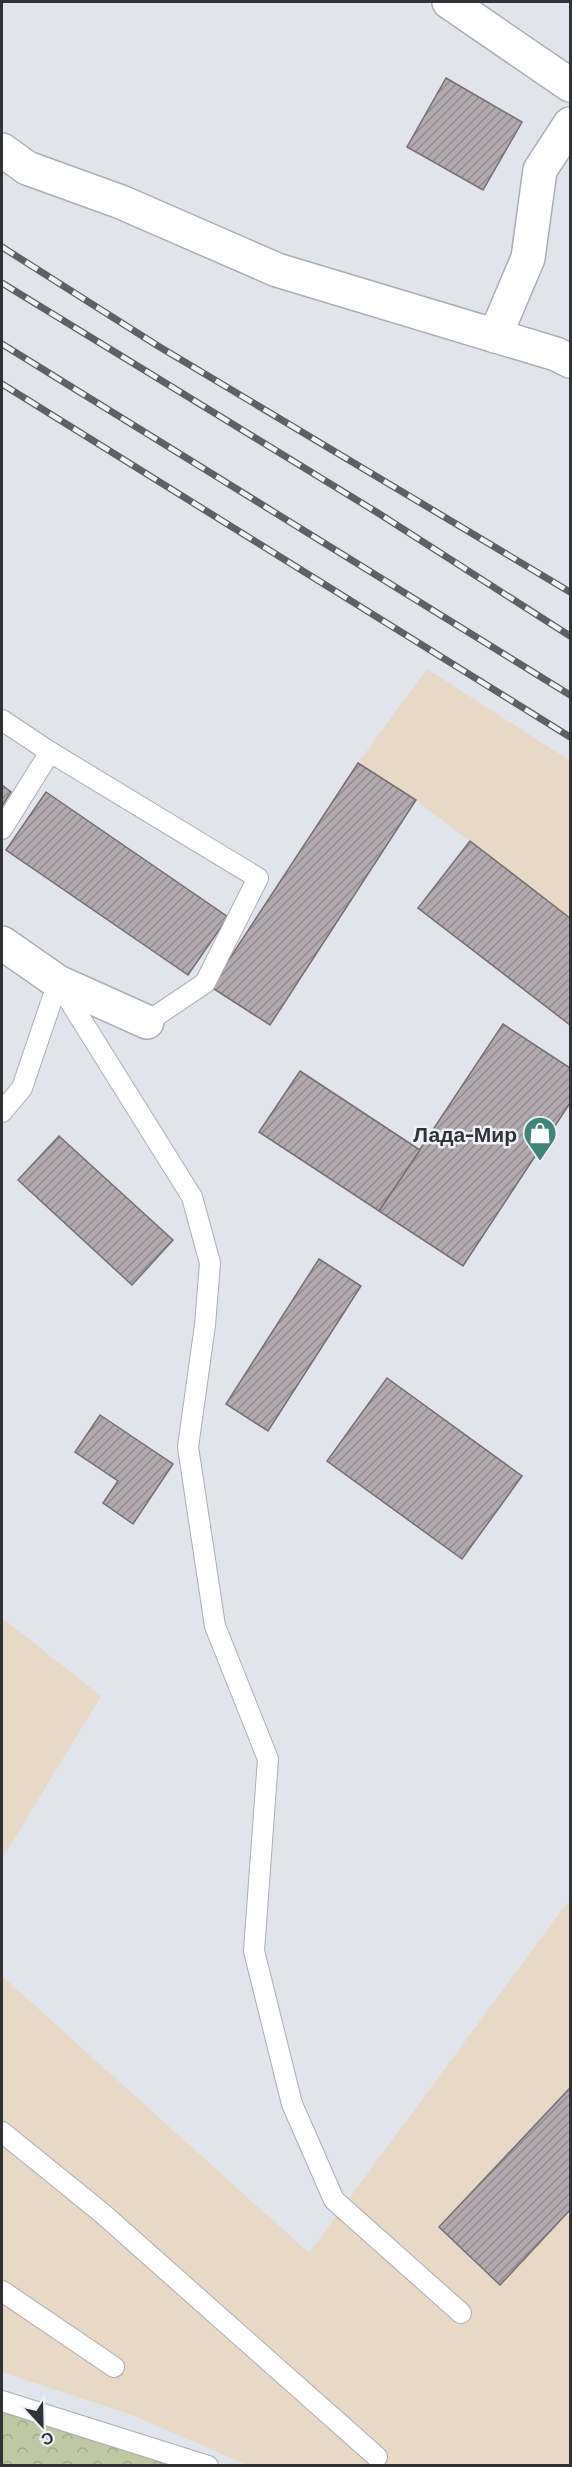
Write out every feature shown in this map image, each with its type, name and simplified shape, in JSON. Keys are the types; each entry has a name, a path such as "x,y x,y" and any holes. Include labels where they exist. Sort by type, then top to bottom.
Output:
{"street":[{"path":"449,2 570,85"},
{"path":"495,336 528,258 540,170 570,124"},
{"path":"2,150 27,168 121,202 277,270 556,354 570,362"},
{"path":"2,943 58,982 147,1022"}],"lane":[{"path":"2,720 50,753 258,879 205,983 147,1022"},
{"path":"2,829 50,753"},
{"path":"2,1112 22,1088 58,982"},
{"path":"58,982 192,1197 210,1263 205,1325 188,1448 215,1626 268,1759 254,1951 292,2104 334,2200 461,2313"},
{"path":"2,2132 102,2213 377,2457"},
{"path":"2,2291 114,2367"},
{"path":"2,2401 208,2466"}],"shaded area":[{"path":"427,669 570,761 570,918 416,800 358,763"},
{"path":"2,1618 101,1696 2,1859"},
{"path":"570,1899 570,2465 248,2465 132,2415 2,2372 2,1976 309,2253"}],"green space":[{"path":"2,2402 208,2465 2,2465"}],"building":[{"path":"446,78 522,122 483,190 407,147"},
{"path":"358,763 416,800 270,1025 211,987"},
{"path":"2,785 11,792 2,806"},
{"path":"46,792 228,917 188,975 6,850"},
{"path":"470,841 570,918 570,1025 418,908"},
{"path":"503,1024 570,1068 570,1103 463,1266 379,1211"},
{"path":"300,1071 420,1150 379,1211 259,1132"},
{"path":"59,1136 173,1240 132,1285 18,1180"},
{"path":"319,1259 361,1286 268,1431 226,1404"},
{"path":"387,1378 522,1476 462,1559 327,1461"},
{"path":"100,1415 173,1464 133,1524 103,1503 118,1481 75,1452"},
{"path":"570,2088 570,2210 500,2285 439,2227"}],"railway":[{"path":"2,247 158,346 570,592"},
{"path":"2,283 378,513 570,636"},
{"path":"2,344 570,695"},
{"path":"2,384 570,737"}],"place":[{"name":"Лада-Мир","path":"540,1162"}]}
